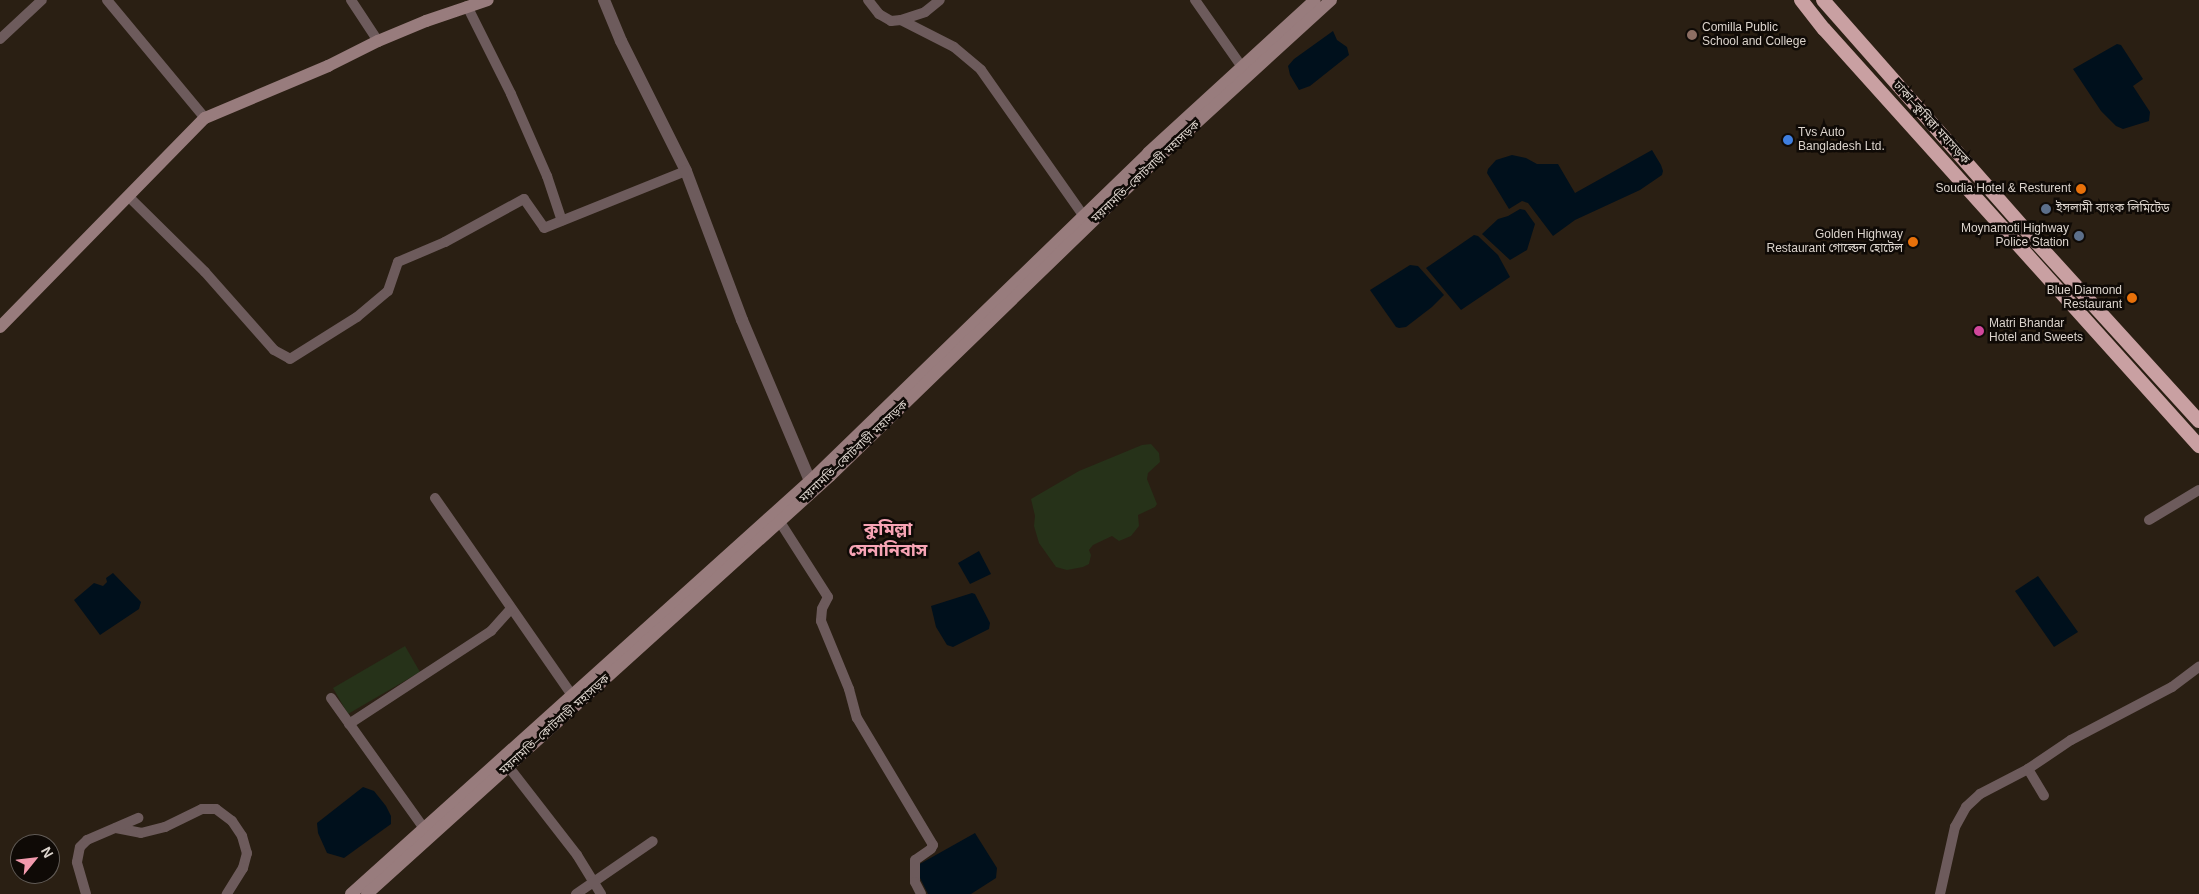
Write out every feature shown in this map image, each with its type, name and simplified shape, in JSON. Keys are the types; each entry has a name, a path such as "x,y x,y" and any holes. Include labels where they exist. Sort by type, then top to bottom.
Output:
{"highway":[{"name":"ঢাকা–কুমিল্লা মহাসড়ক","path":"1801,0 1824,29 2199,446"},
{"name":"ঢাকা–কুমিল্লা মহাসড়ক","path":"1823,0 2024,228 2199,421"}],"main road":[{"path":"0,327 205,118 328,66 378,41 467,6 488,0"},
{"name":"ময়নামতি–কোটবাড়ী মহাসড়ক","path":"1086,221 1148,153 1315,0"},
{"name":"ময়নামতি–কোটবাড়ী মহাসড়ক","path":"351,894 572,695 813,485 1086,221 1170,148 1331,0"},
{"name":"ময়নামতি–কোটবাড়ী মহাসড়ক","path":"367,894 780,522 813,485"}],"street":[{"path":"0,39 42,0"},
{"path":"107,0 205,118"},
{"path":"351,0 378,41"},
{"path":"604,0 621,41 686,171 742,320 813,485"},
{"path":"868,0 879,14 891,21 901,20 925,12 940,0"},
{"path":"1195,0 1242,67"},
{"path":"467,6 511,94 547,176 562,221"},
{"path":"901,20 954,47 981,70 1086,221"},
{"path":"128,196 205,272 274,350 290,359 357,317 388,291 398,262 445,242 524,199 544,228 686,171"},
{"path":"2150,520 2199,490"},
{"path":"435,498 511,610 572,695"},
{"path":"780,522 828,598 822,609 821,621 849,689 857,718 933,845 931,849 915,860 915,882 921,894"},
{"path":"349,724 491,631 511,610"},
{"path":"1940,894 1955,828 1966,807 1980,794 2028,769 2071,740 2172,687 2199,667"},
{"path":"331,698 423,828"},
{"path":"508,766 577,855 601,894"},
{"path":"2028,769 2044,796"},
{"path":"116,828 141,833 165,827 202,809 216,809 232,820 242,836 247,852 243,868 227,894"},
{"path":"86,894 77,862 80,848 87,840 138,818"},
{"path":"576,894 653,840"}],"green space":[{"path":"1151,444 1159,453 1160,462 1148,473 1147,479 1157,504 1155,507 1138,515 1139,526 1131,536 1119,541 1112,536 1093,545 1089,550 1091,555 1089,564 1067,570 1056,567 1039,543 1034,526 1035,516 1031,499 1079,471 1142,445"},
{"path":"405,646 420,672 348,714 333,688"}],"water":[{"path":"1333,31 1337,40 1347,47 1349,55 1310,86 1299,90 1290,75 1288,66 1294,59"},
{"path":"2117,44 2121,45 2143,79 2133,86 2150,112 2149,121 2123,129 2116,126 2101,111 2073,69"},
{"path":"1652,150 1661,165 1662,175 1640,190 1575,220 1553,236 1528,203 1522,201 1509,209 1487,173 1496,160 1512,155 1526,158 1537,164 1558,164 1575,193"},
{"path":"1520,209 1525,210 1535,224 1527,250 1510,260 1482,234 1498,219"},
{"path":"1474,235 1478,236 1498,255 1510,277 1461,310 1426,268"},
{"path":"1410,265 1418,266 1444,295 1406,327 1399,328 1396,327 1370,290"},
{"path":"979,551 991,574 970,584 958,563"},
{"path":"113,573 141,602 139,609 100,635 74,600 94,583 103,586 107,582 106,578"},
{"path":"2038,576 2078,632 2054,647 2015,591"},
{"path":"972,593 975,594 990,623 989,629 953,647 947,645 936,627 931,606"},
{"path":"363,787 374,791 386,806 391,816 391,824 344,858 327,853 318,833 317,823"},
{"path":"975,833 997,868 996,878 971,894 928,894 918,874 918,865"}],"place":[{"name":"Comilla Public School and College","path":"1692,35"},
{"name":"Tvs Auto Bangladesh Ltd.","path":"1788,140"},
{"name":"Soudia Hotel & Resturent","path":"2081,189"},
{"name":"ইসলামী ব্যাংক লিমিটেড","path":"2046,209"},
{"name":"Moynamoti Highway Police Station","path":"2079,236"},
{"name":"Golden Highway Restaurant গোল্ডেন হোটেল","path":"1913,242"},
{"name":"Blue Diamond Restaurant","path":"2132,298"},
{"name":"Matri Bhandar Hotel and Sweets","path":"1979,331"}],"district":[{"name":"কুমিল্লা সেনানিবাস","path":"888,540"}]}
